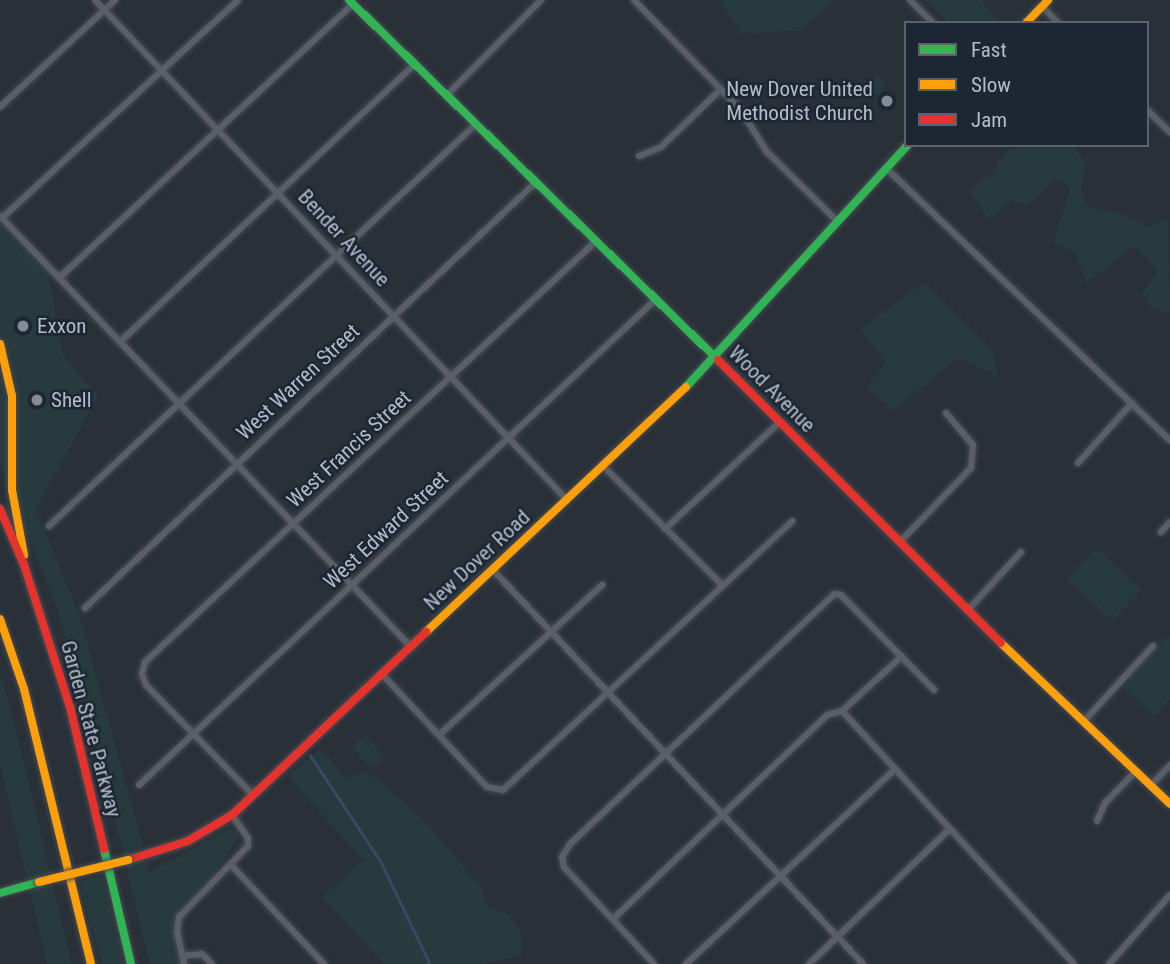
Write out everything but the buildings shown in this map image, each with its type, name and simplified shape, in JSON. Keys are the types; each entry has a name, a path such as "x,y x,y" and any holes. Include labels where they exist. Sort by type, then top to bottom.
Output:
{"main road":[{"name":"Wood Avenue","path":"351,2 780,421 967,611 1170,804"},
{"path":"1028,21 1045,3"},
{"name":"New Dover Road","path":"0,893 128,860 188,841 232,815 716,358 836,220 906,147"},
{"path":"0,344 12,396 12,490 24,565"},
{"name":"Garden State Parkway","path":"0,509 24,565 71,706 131,964"},
{"path":"0,619 24,689 91,964"}],"street":[{"name":"Bender Avenue","path":"96,0 567,500"},
{"path":"0,107 115,0"},
{"path":"238,0 1,217 410,646"},
{"path":"447,95 541,0"},
{"path":"634,0 744,114 767,152 836,220"},
{"path":"910,0 931,21"},
{"path":"59,278 219,133 351,2"},
{"path":"1045,3 1057,21"},
{"path":"121,341 415,64"},
{"path":"639,156 661,147 721,89"},
{"path":"1149,112 1170,132"},
{"path":"49,526 476,124"},
{"path":"886,168 1170,440"},
{"name":"West Warren Street","path":"85,608 535,183"},
{"name":"West Francis Street","path":"194,733 148,688 142,674 145,662 596,241"},
{"name":"West Edward Street","path":"139,785 656,299"},
{"path":"1078,463 1132,403"},
{"path":"900,542 971,468 973,445 946,413"},
{"path":"665,529 780,421"},
{"path":"602,466 723,586"},
{"path":"381,673 487,787 503,790 612,693 792,522"},
{"path":"1161,532 1170,522"},
{"path":"967,611 1021,552"},
{"path":"492,570 612,693 863,964"},
{"path":"439,735 553,634 602,584"},
{"path":"654,964 564,867 563,852 834,594 841,595 934,690"},
{"path":"1084,721 1153,646"},
{"path":"613,919 827,715 842,711 902,656"},
{"path":"842,711 1074,964"},
{"path":"194,733 253,795"},
{"path":"1151,785 1170,765"},
{"path":"686,964 895,769"},
{"path":"1097,821 1105,803 1136,771"},
{"path":"184,964 177,932 179,918 248,846 248,838 232,815"},
{"path":"809,964 950,829"},
{"path":"231,865 324,964"},
{"path":"1109,964 1170,895"},
{"path":"182,956 202,954 212,964"}],"green space":[{"path":"719,0 834,2 798,31 741,33"},
{"path":"924,0 981,0 998,21 948,21"},
{"path":"876,76 882,79 885,85 882,91 876,94 870,91 867,85 870,79"},
{"path":"1017,147 1076,147 1086,164 1081,190 1087,206 1126,215 1148,227 1168,218 1170,313 1151,308 1142,294 1158,271 1134,246 1087,283 1075,253 1053,242 1071,186 1055,180 1027,205 1012,201 989,219 969,191 993,172 1003,155"},
{"path":"0,218 48,269 63,355 98,396 36,509 80,617 150,872 230,828 240,836 178,928 184,964 150,964 98,749 56,605 0,467"},
{"path":"925,282 992,349 997,375 957,358 894,410 867,387 886,362 860,329"},
{"path":"1096,548 1141,590 1113,621 1067,579"},
{"path":"1170,636 1170,699 1154,716 1124,688 1156,643"},
{"path":"0,673 72,964 47,964 0,765"},
{"path":"365,735 385,757 372,769 352,747"},
{"path":"321,748 345,778 366,771 421,817 481,887 488,907 508,914 521,932 521,955 486,964 384,964 322,897 363,860 288,776"},
{"path":"103,876 123,964 102,964 79,881"}],"waterway":[{"path":"310,755 381,862 430,964"}],"traffic: fast":[{"path":"349,0 718,360"},
{"path":"686,387 906,147"},
{"path":"104,849 131,964"},
{"path":"0,893 39,882"}],"traffic: slow":[{"path":"1028,21 1048,0"},
{"path":"0,344 12,396 12,490 24,555"},
{"path":"426,632 686,387"},
{"path":"0,619 24,689 91,964"},
{"path":"1001,643 1170,804"},
{"path":"39,882 128,860"}],"traffic: jam":[{"path":"718,360 1001,643"},
{"path":"0,509 24,565 70,707 104,849"},
{"path":"128,860 188,841 232,815 426,632"}],"place":[{"name":"New Dover United Methodist Church","path":"887,101"},
{"name":"Exxon","path":"23,326"},
{"name":"Shell","path":"37,400"}]}
